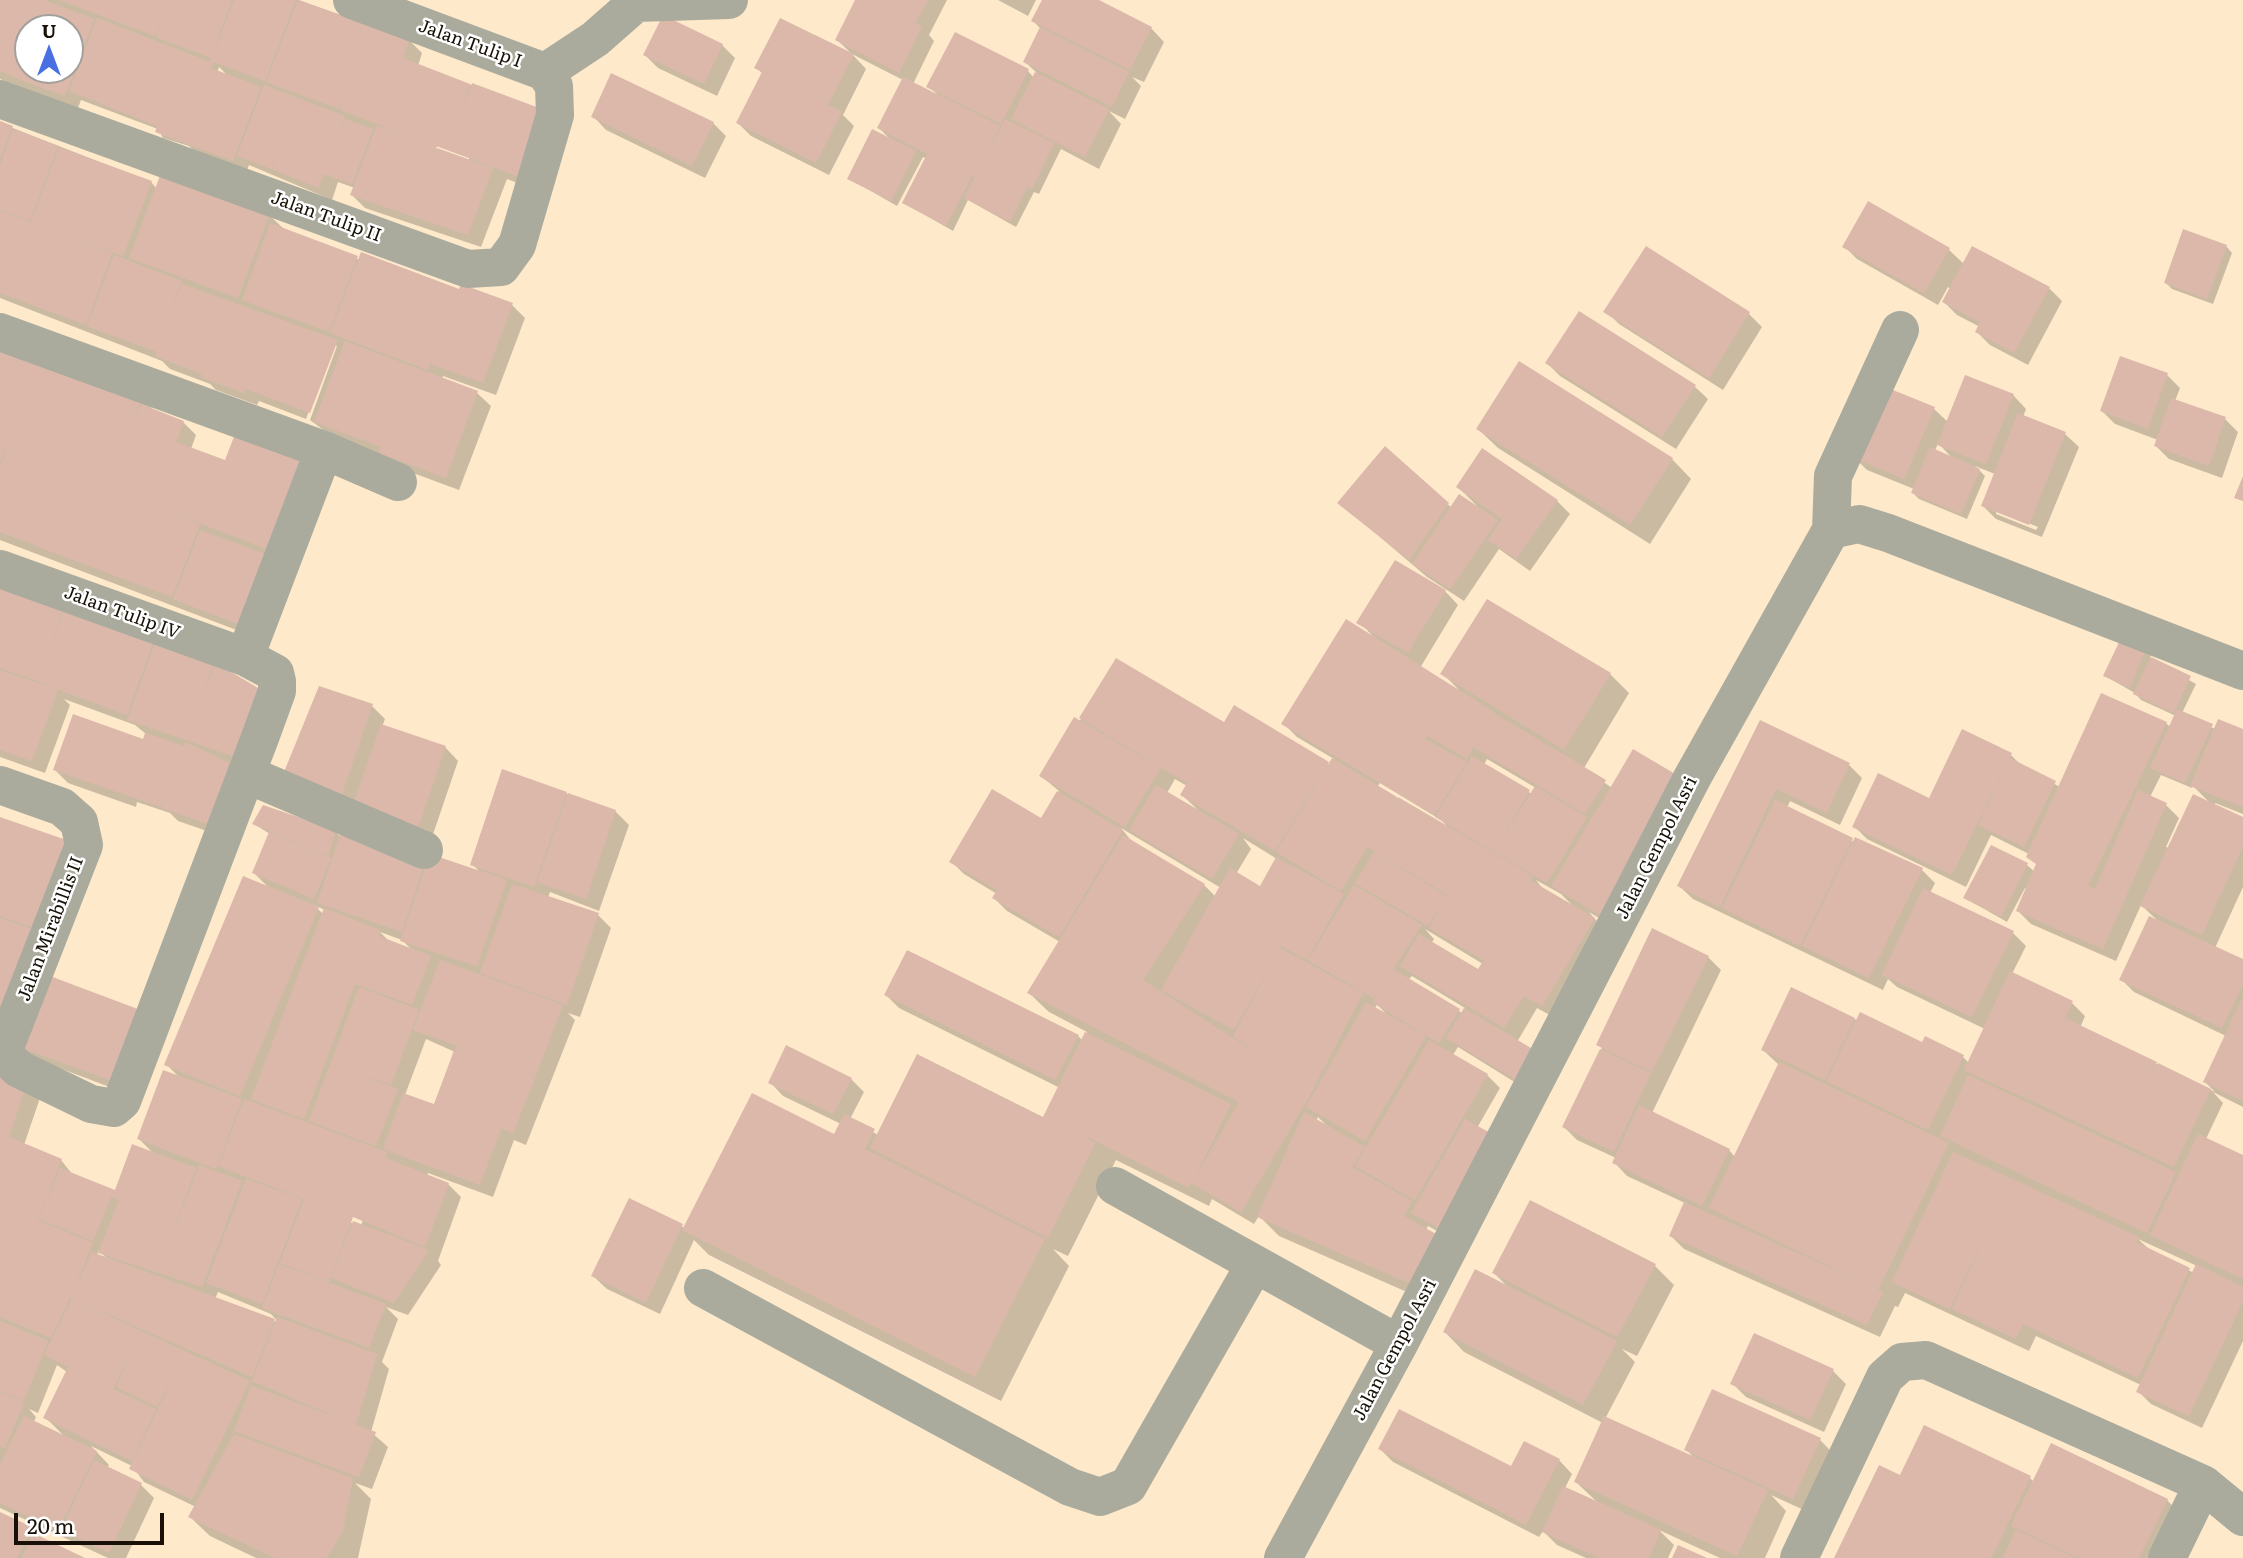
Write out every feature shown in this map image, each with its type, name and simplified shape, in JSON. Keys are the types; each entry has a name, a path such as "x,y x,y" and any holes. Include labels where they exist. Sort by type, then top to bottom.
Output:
{"street":[{"name":"Jalan Tulip I","path":"352,0 545,72 554,86 555,115"},
{"path":"545,72 595,39 636,3 729,0"},
{"name":"Jalan Tulip II","path":"0,99 468,269 501,267 517,245 555,115"},
{"path":"1900,330 1833,476 1831,530 1858,524 1888,533 2243,671"},
{"path":"0,332 324,450 398,482"},
{"path":"245,657 324,450"},
{"name":"Jalan Gempol Asri","path":"1283,1558 1399,1344 1692,778 1831,530"},
{"name":"Jalan Tulip IV","path":"0,569 245,657 275,673 277,691 246,774"},
{"path":"0,1051 19,1069 91,1104 114,1108 122,1101 246,774 424,850"},
{"name":"Jalan Mirabillis II","path":"0,785 62,807 79,822 84,845 5,1047 0,1051"},
{"path":"1115,1186 1399,1344"},
{"path":"703,1287 1070,1487 1100,1497 1128,1486 1255,1264"},
{"path":"1799,1558 1885,1377 1902,1362 1926,1360 2203,1484 2243,1517"},
{"path":"2167,1558 2203,1484"}],"building":[{"path":"0,0 44,0 81,14 14,14 13,76 0,71"},
{"path":"59,0 232,0 211,58 156,37 164,13 155,36"},
{"path":"234,0 296,0 265,81 213,62 211,68 261,87 233,161 155,132 157,126 69,91 72,84 84,84 84,52 97,18 210,62"},
{"path":"298,0 410,39 403,58 470,84 457,118 472,83 550,112 525,179 436,146 432,156 437,148 493,168 468,235 350,195 377,125 422,141 340,110 344,98 339,109 266,82"},
{"path":"855,0 928,0 916,22 906,18 922,26 899,73 835,40"},
{"path":"1042,0 1099,0 1152,27 1130,70 1031,21"},
{"path":"84,15 94,19 84,46"},
{"path":"663,15 723,44 704,84 643,55"},
{"path":"780,18 854,54 828,105 842,112 816,163 736,123 762,72 754,68"},
{"path":"1040,27 1129,72 1112,107 1023,62"},
{"path":"955,32 1029,69 1001,124 926,87"},
{"path":"1035,72 1109,109 1085,157 1011,119"},
{"path":"611,73 714,122 692,166 591,117"},
{"path":"903,77 1000,126 982,165 1005,119 1054,143 1032,189 1027,187 1010,222 964,198 974,178 972,176 946,226 902,203 927,154 877,128"},
{"path":"32,84 70,84 65,96"},
{"path":"264,85 345,116 335,144 345,119 373,129 352,184 324,174 319,188 273,170 278,157 272,169 237,156"},
{"path":"0,121 13,126 0,159"},
{"path":"13,129 58,146 30,221 0,210 0,165"},
{"path":"872,129 916,151 891,201 847,179"},
{"path":"59,147 152,181 123,256 53,230 112,253 86,325 0,293 0,211 31,222"},
{"path":"161,173 270,213 238,298 129,258"},
{"path":"1868,201 1950,248 1924,293 1842,247"},
{"path":"270,223 358,256 329,332 242,300"},
{"path":"2183,229 2227,245 2207,299 2164,283"},
{"path":"1646,246 1750,312 1709,378 1603,312"},
{"path":"1972,246 2050,287 2014,353 1975,332 1980,322 1942,302"},
{"path":"361,252 459,289 461,284 513,303 483,383 431,364 433,354 428,370 330,333"},
{"path":"114,255 182,281 161,337 182,284 338,340 310,413 246,389 244,393 201,377 202,374 155,356 157,352 87,326"},
{"path":"1579,311 1696,385 1662,437 1545,363"},
{"path":"345,341 411,366 408,377 412,366 478,391 446,478 379,453 381,447 314,422"},
{"path":"0,349 142,396 132,427 141,404 184,421 176,442 225,460 235,434 314,464 280,554 108,488 200,524 172,597 36,546 39,535 35,545 0,532 0,467 6,451 64,472 5,450 0,463"},
{"path":"2120,356 2168,373 2148,429 2100,411"},
{"path":"1519,361 1673,458 1630,525 1476,429"},
{"path":"1965,375 2014,394 1986,464 1937,445"},
{"path":"1883,386 1935,407 1904,479 1852,457"},
{"path":"2171,398 2226,417 2209,466 2154,446"},
{"path":"2018,413 2066,432 2029,525 1981,506"},
{"path":"1385,446 1449,503 1409,560 1337,503"},
{"path":"1930,447 1980,469 1961,514 1911,493"},
{"path":"1482,448 1558,500 1516,559 1488,540 1502,519 1456,487"},
{"path":"2243,476 2243,501 2234,498"},
{"path":"1459,494 1498,520 1450,589 1412,564"},
{"path":"200,530 273,557 246,627 173,599"},
{"path":"1395,560 1446,590 1408,653 1356,623"},
{"path":"0,585 65,603 38,681 0,668"},
{"path":"1487,599 1611,673 1564,750 1440,674"},
{"path":"65,606 112,622 109,633 112,623 155,637 127,715 38,682"},
{"path":"1346,619 1494,712 1483,731 1494,713 1606,780 1585,814 1473,747 1467,759 1428,736 1425,739 1467,762 1434,815 1281,724"},
{"path":"2122,636 2146,648 2130,688 2103,676"},
{"path":"155,644 214,664 199,708 216,663 270,695 242,759 127,720"},
{"path":"2151,657 2191,676 2174,713 2133,694"},
{"path":"1116,658 1224,722 1234,705 1329,762 1275,851 1180,795 1187,783 1079,718"},
{"path":"0,670 58,690 32,761 0,750"},
{"path":"319,686 373,704 342,794 284,772"},
{"path":"2101,693 2167,722 2088,886 2095,889 2138,790 2167,803 2103,949 2016,911 2036,864 2026,857"},
{"path":"2177,709 2213,724 2185,783 2150,768"},
{"path":"73,714 143,739 145,733 184,746 186,742 237,767 217,827 162,808 164,800 161,807 53,770"},
{"path":"1074,717 1161,768 1125,827 1039,776"},
{"path":"2218,719 2243,729 2243,807 2190,786"},
{"path":"1760,720 1850,763 1827,813 1776,789 1720,907 1677,886"},
{"path":"381,724 446,746 415,837 350,814"},
{"path":"1962,729 2012,753 1952,875 1852,827 1878,773 1929,798"},
{"path":"1633,749 1682,778 1601,916 1551,886 1595,812 1613,822 1596,812"},
{"path":"1472,756 1530,790 1494,852 1435,817"},
{"path":"1332,758 1397,797 1384,818 1398,797 1533,876 1530,880 1595,918 1542,1006 1524,996 1504,1028 1400,966 1419,934 1478,969 1494,944 1483,960 1429,928 1447,895 1367,847 1341,891 1276,852"},
{"path":"2010,758 2056,781 2024,847 1978,825"},
{"path":"502,769 567,792 534,887 470,865"},
{"path":"1156,785 1239,834 1212,879 1129,830"},
{"path":"1535,786 1587,817 1547,883 1494,852"},
{"path":"992,789 1041,818 1057,791 1123,830 1059,937 992,898 997,890 949,862"},
{"path":"568,793 616,810 586,899 537,882"},
{"path":"2193,794 2243,817 2243,846 2202,935 2140,906"},
{"path":"1775,800 1853,838 1800,946 1722,908"},
{"path":"263,805 336,830 328,856 252,824"},
{"path":"0,817 75,843 43,931 0,916"},
{"path":"344,823 425,862 402,932 317,903"},
{"path":"269,832 331,858 314,899 252,873"},
{"path":"1123,835 1205,884 1143,980 1264,1058 1233,1036 1278,953 1234,1030 1161,990 1230,868 1260,886 1276,857 1344,894 1307,960 1281,946 1280,948 1363,993 1308,1099 1241,1212 1191,1183 1189,1188 1077,1132 1095,1143 1048,1238 870,1148 917,1054 1043,1117 1085,1032 1231,1104 1193,1181 1239,1102 1027,993"},
{"path":"1855,837 1923,868 1869,978 1802,946"},
{"path":"1991,845 2028,863 2001,917 1963,898"},
{"path":"1374,852 1447,896 1428,926 1355,883"},
{"path":"430,854 507,880 477,966 400,941"},
{"path":"243,876 319,907 240,1096 164,1065"},
{"path":"512,884 599,913 567,1005 480,973"},
{"path":"1354,885 1422,925 1393,969 1460,1009 1439,1043 1373,1003 1375,999 1308,960"},
{"path":"1923,888 2014,931 1972,1017 1882,975"},
{"path":"324,908 380,930 379,936 431,956 412,1005 355,984 304,1119 251,1099"},
{"path":"2149,916 2243,959 2243,984 2222,1028 2119,980"},
{"path":"0,918 44,933 0,1018"},
{"path":"1652,928 1709,956 1652,1072 1596,1045"},
{"path":"907,950 1079,1035 1055,1080 884,995"},
{"path":"440,960 563,1005 536,1075 523,1070 536,1076 513,1133 474,1118 501,1129 480,1185 383,1149 403,1093 434,1104 456,1045 413,1030"},
{"path":"2010,971 2073,1001 2065,1018 2157,1062 2148,1082 2158,1063 2211,1089 2174,1167 2028,1099 2035,1082 2027,1099 1964,1070"},
{"path":"42,973 151,1014 123,1085 14,1045"},
{"path":"359,987 419,1010 391,1085 346,1070 398,1089 376,1146 309,1121"},
{"path":"1791,987 1855,1018 1825,1080 1761,1050"},
{"path":"2243,996 2243,1101 2203,1082"},
{"path":"1366,1002 1426,1036 1365,1141 1306,1107"},
{"path":"1464,1008 1546,1057 1528,1087 1446,1038"},
{"path":"1860,1012 1922,1042 1925,1036 1964,1055 1928,1130 1826,1081"},
{"path":"1429,1040 1488,1074 1415,1200 1355,1166"},
{"path":"786,1045 852,1078 833,1114 768,1083"},
{"path":"1600,1049 1651,1073 1614,1152 1562,1127"},
{"path":"1779,1062 1949,1143 1878,1290 1883,1292 1867,1325 1669,1236 1684,1202 1862,1282 1709,1208"},
{"path":"0,1063 28,1080 9,1137 62,1159 38,1220 93,1243 71,1297 92,1252 275,1319 252,1377 70,1298 51,1338 0,1317"},
{"path":"163,1070 242,1099 216,1169 137,1139"},
{"path":"1968,1075 2176,1172 2147,1233 1940,1136"},
{"path":"752,1093 834,1134 844,1114 875,1129 865,1149 1045,1239 975,1377 682,1230"},
{"path":"244,1099 387,1152 385,1158 449,1183 425,1247 353,1217 329,1282 280,1263 304,1199 218,1166"},
{"path":"1639,1105 1730,1149 1702,1206 1612,1163"},
{"path":"1304,1112 1365,1147 1352,1167 1412,1201 1404,1216 1445,1239 1420,1288 1257,1217"},
{"path":"1465,1119 1494,1135 1439,1228 1411,1213"},
{"path":"2198,1134 2243,1155 2243,1279 2150,1235"},
{"path":"132,1144 196,1168 163,1260 199,1165 242,1181 202,1287 98,1253 119,1200 111,1197 93,1241 39,1219 60,1168 115,1190"},
{"path":"1953,1152 2139,1237 2136,1242 2190,1268 2138,1378 2023,1324 2016,1339 1952,1309 1993,1218 1950,1309 1892,1282"},
{"path":"246,1179 302,1199 262,1304 206,1283"},
{"path":"629,1198 683,1224 646,1303 591,1276"},
{"path":"1530,1200 1656,1264 1617,1337 1492,1273"},
{"path":"353,1221 429,1250 394,1303 331,1278"},
{"path":"279,1264 386,1304 369,1348 262,1308"},
{"path":"2196,1264 2243,1287 2243,1301 2189,1416 2136,1392"},
{"path":"1475,1269 1617,1341 1583,1405 1443,1332"},
{"path":"72,1299 250,1381 192,1500 129,1469 177,1369 157,1407 116,1387 134,1345 113,1389 156,1409 132,1461 43,1418 68,1367 81,1373 44,1355"},
{"path":"277,1317 377,1354 356,1425 376,1432 359,1477 234,1431 251,1386 342,1419 252,1381"},
{"path":"0,1321 48,1341 24,1401 0,1391"},
{"path":"1754,1333 1834,1369 1810,1420 1730,1384"},
{"path":"1712,1389 1821,1438 1793,1499 1684,1450"},
{"path":"0,1392 24,1402 5,1448 0,1446"},
{"path":"1399,1409 1511,1466 1524,1441 1560,1459 1526,1525 1378,1449"},
{"path":"24,1416 97,1451 58,1530 0,1503 0,1465"},
{"path":"1604,1416 1768,1490 1737,1556 1574,1482"},
{"path":"1924,1425 2031,1476 2007,1525 1985,1514 2007,1526 1991,1558 1834,1558 1879,1465 1900,1475"},
{"path":"234,1434 353,1478 343,1531 327,1558 275,1558 188,1517"},
{"path":"2051,1443 2168,1499 2139,1558 2079,1558 2011,1526"},
{"path":"94,1460 142,1483 109,1553 61,1530"},
{"path":"1563,1486 1661,1530 1649,1558 1599,1558 1542,1532"},
{"path":"0,1512 32,1527 17,1558 0,1558"},
{"path":"2016,1530 2076,1558 2003,1558"},
{"path":"33,1533 85,1558 21,1558"},
{"path":"1678,1545 1707,1558 1672,1558"}]}
